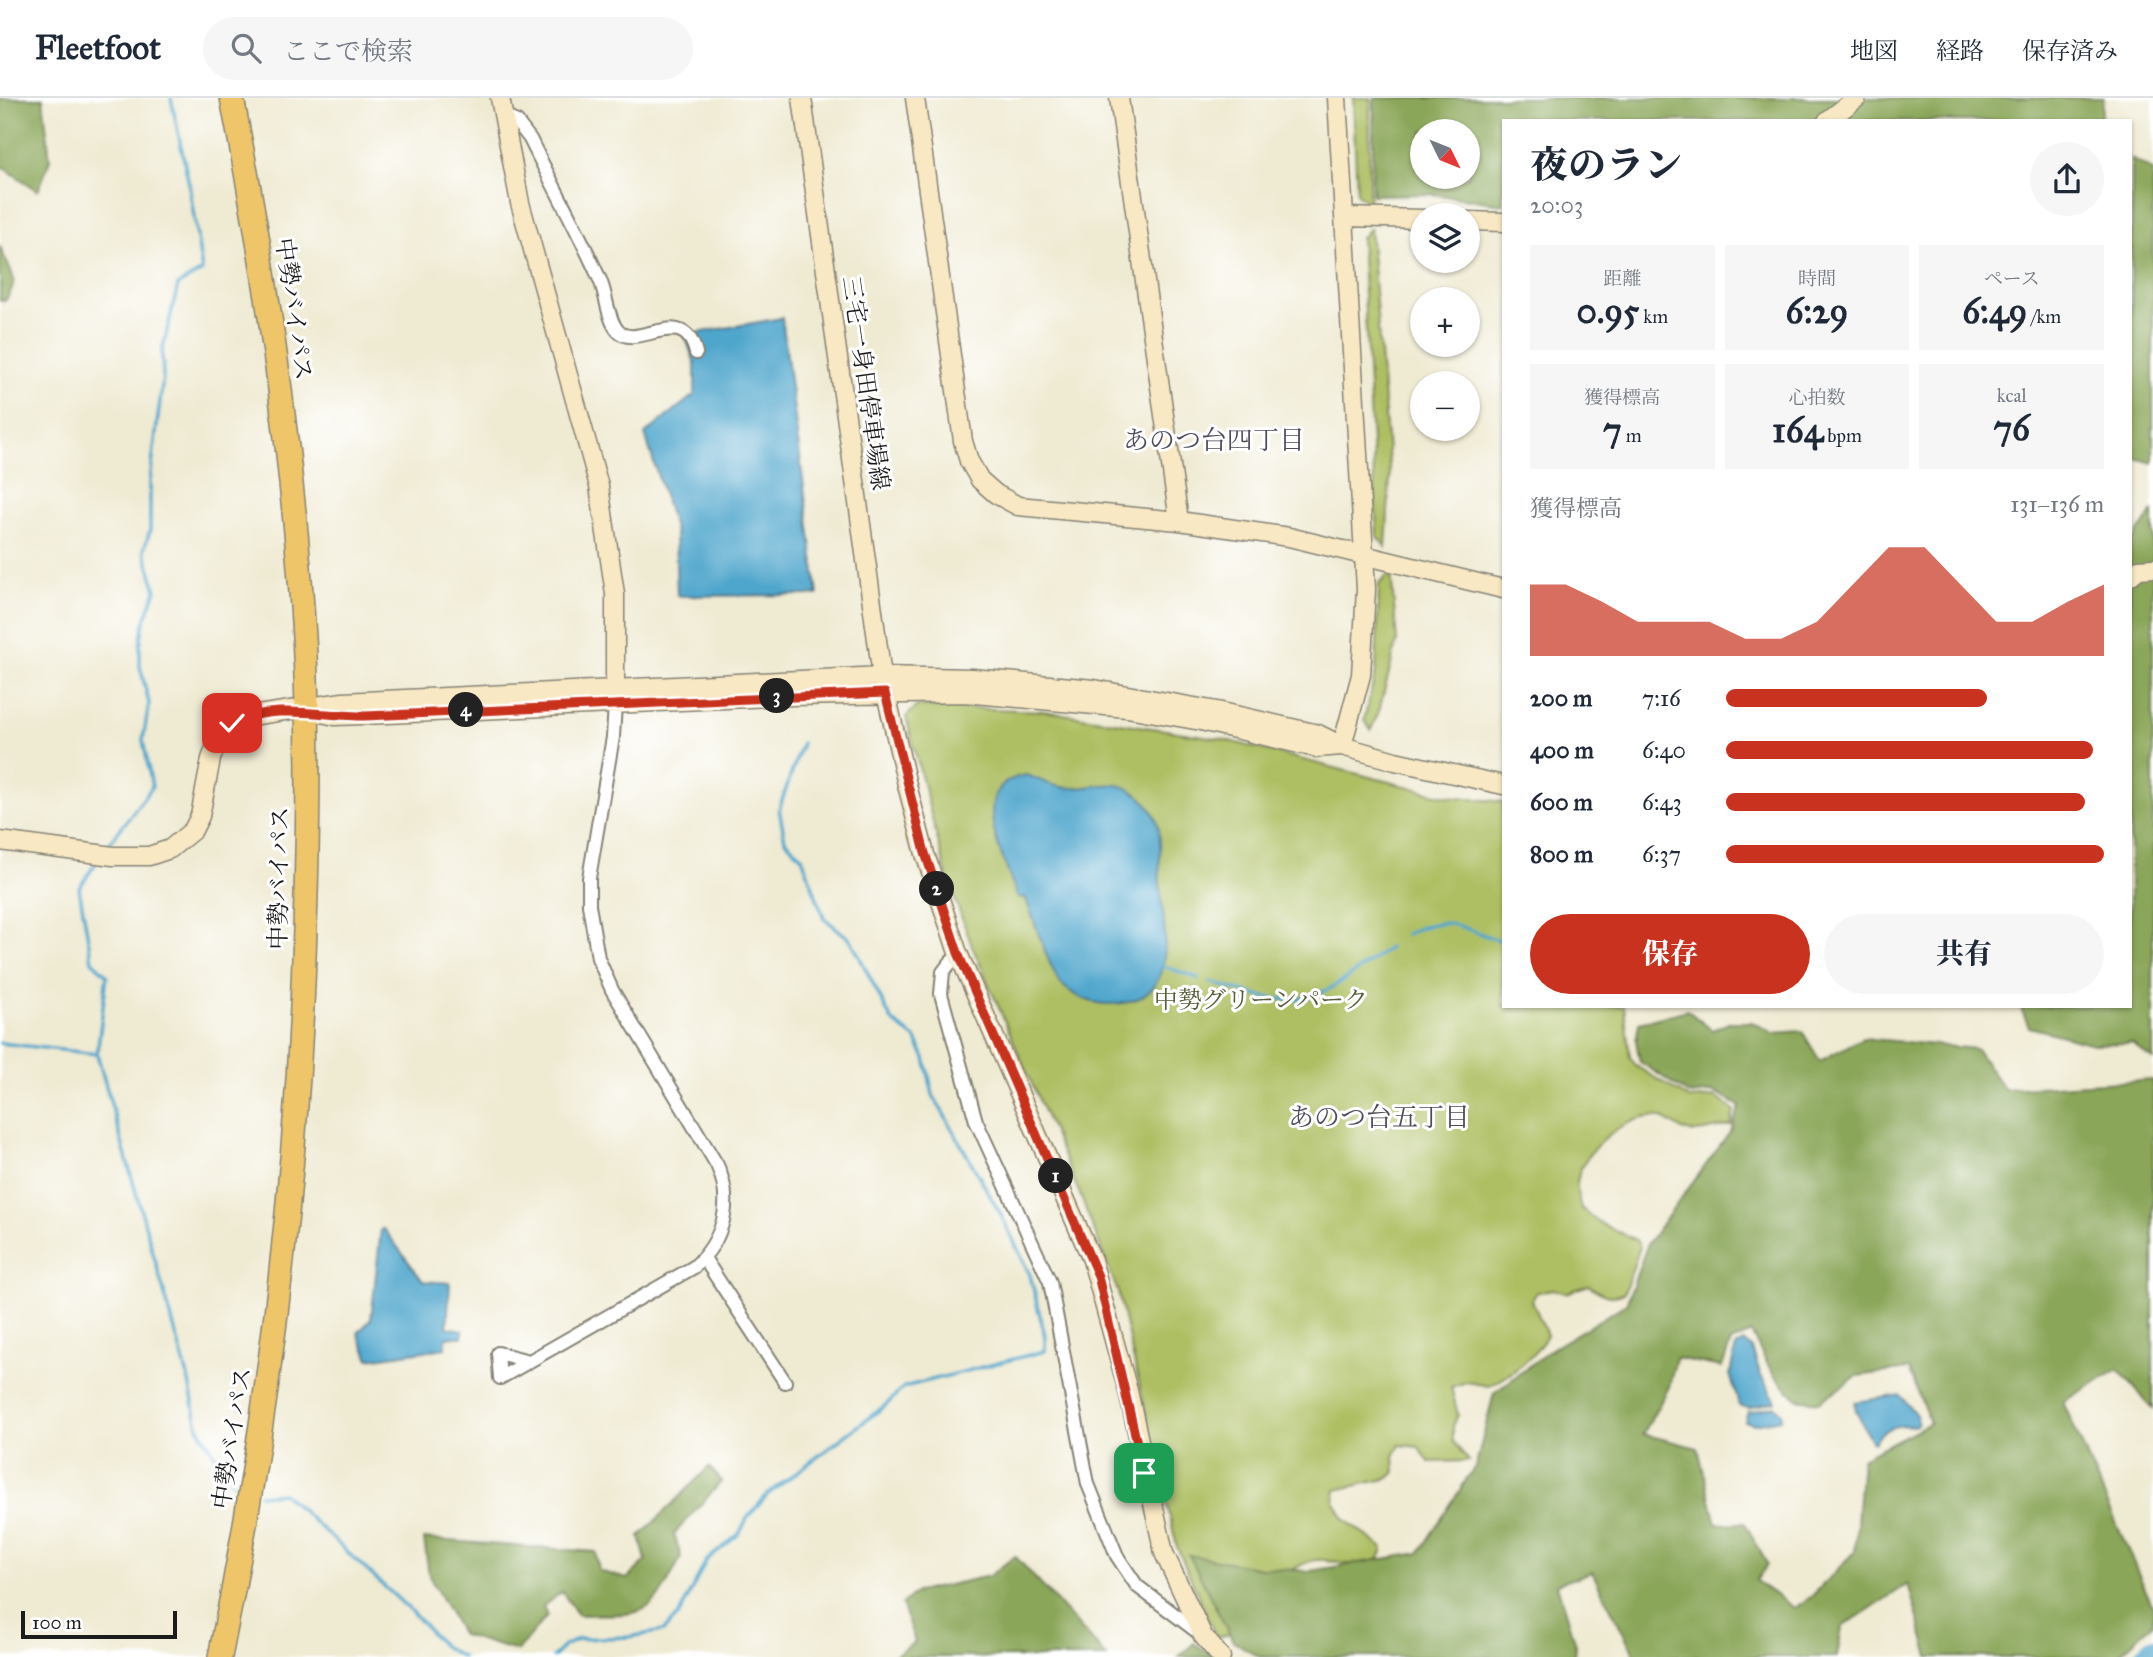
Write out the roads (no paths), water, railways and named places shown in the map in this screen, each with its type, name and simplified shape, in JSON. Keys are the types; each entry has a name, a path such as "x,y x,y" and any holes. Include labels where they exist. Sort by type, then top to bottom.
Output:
{"highway":[{"name":"中勢バイパス","path":"220,1657 255,1468 280,1298 301,1061 307,869 306,709 292,503 272,327 232,98"}],"street":[{"name":"三宅一身田停車場線","path":"802,98 883,684 925,853 958,953 1092,1260 1125,1381 1164,1553 1203,1636 1221,1657"},
{"path":"915,98 963,441 974,471 996,494 1018,506 1179,521 1289,537 1502,589"},
{"path":"1119,98 1179,521"},
{"path":"1337,98 1364,555 1364,647 1356,699 1342,746"},
{"path":"1831,119 1857,98"},
{"path":"501,107 530,139 600,281 616,328 622,334 631,335 676,329 689,337 696,353"},
{"path":"501,107 520,202 599,486 615,594 613,737 589,878 592,925 598,958 612,990 722,1176 726,1198 718,1238 704,1258 686,1272 529,1361"},
{"path":"1345,217 1410,219"},
{"path":"1480,221 1502,222"},
{"path":"2132,574 2139,569 2153,568"},
{"path":"0,841 113,856 160,854 182,840 200,816 214,746 224,729 243,718 343,702 615,696 883,684 1050,699 1201,721 1315,748 1342,746 1446,774 1502,785"},
{"path":"958,953 943,972 941,994 976,1121 1050,1282 1088,1484 1117,1556 1137,1586 1203,1636"},
{"path":"704,1258 785,1382"}],"water":[{"path":"782,318 818,595 677,596 675,532 645,434 695,394 695,364 685,335"},
{"path":"1027,775 1066,788 1108,784 1124,787 1142,798 1156,817 1160,838 1160,883 1165,944 1163,963 1158,980 1147,993 1130,1002 1093,1002 1068,990 1054,972 1025,897 1018,898 998,845 992,808 996,793 1007,781"},
{"path":"381,1229 384,1229 423,1281 450,1283 447,1327 463,1330 462,1337 446,1337 445,1348 369,1359 358,1333 371,1319"},
{"path":"1744,1342 1752,1348 1761,1376 1776,1401 1748,1408 1739,1405 1730,1374 1736,1346"},
{"path":"1900,1395 1916,1415 1918,1423 1915,1426 1892,1427 1882,1432 1874,1442 1871,1441 1856,1411 1855,1402"},
{"path":"1775,1406 1782,1413 1781,1419 1754,1424 1745,1421 1748,1412"}],"waterway":[{"path":"106,848 152,787 143,740 149,703 140,666 140,646 143,626 156,590 144,550 150,530 150,481 163,377 162,352 178,285 202,271 189,184 171,98"},
{"path":"553,1657 564,1646 578,1639 629,1637 663,1631 679,1615 706,1561 739,1534 748,1517 768,1494 886,1405 904,1387 1045,1351 1045,1336 1030,1275 1001,1215 933,1095 925,1058 915,1038 892,1021 851,940 824,918 802,857 785,840 779,809 802,743"},
{"path":"98,860 79,888 92,961 107,975 97,1054 188,1377 198,1427 232,1483 243,1492"},
{"path":"1406,934 1422,927 1446,923 1502,941"},
{"path":"1210,982 1267,997 1306,998 1341,982 1389,948"},
{"path":"1160,965 1198,978"},
{"path":"0,1043 97,1054"},
{"path":"259,1495 283,1493 411,1611 443,1646 462,1657"},
{"path":"2142,1657 2153,1647"}],"district":[{"name":"あのつ台四丁目","path":"1214,440"},
{"name":"あのつ台五丁目","path":"1379,1117"}],"park label":[{"name":"中勢グリーンパーク","path":"1261,1000"}]}
